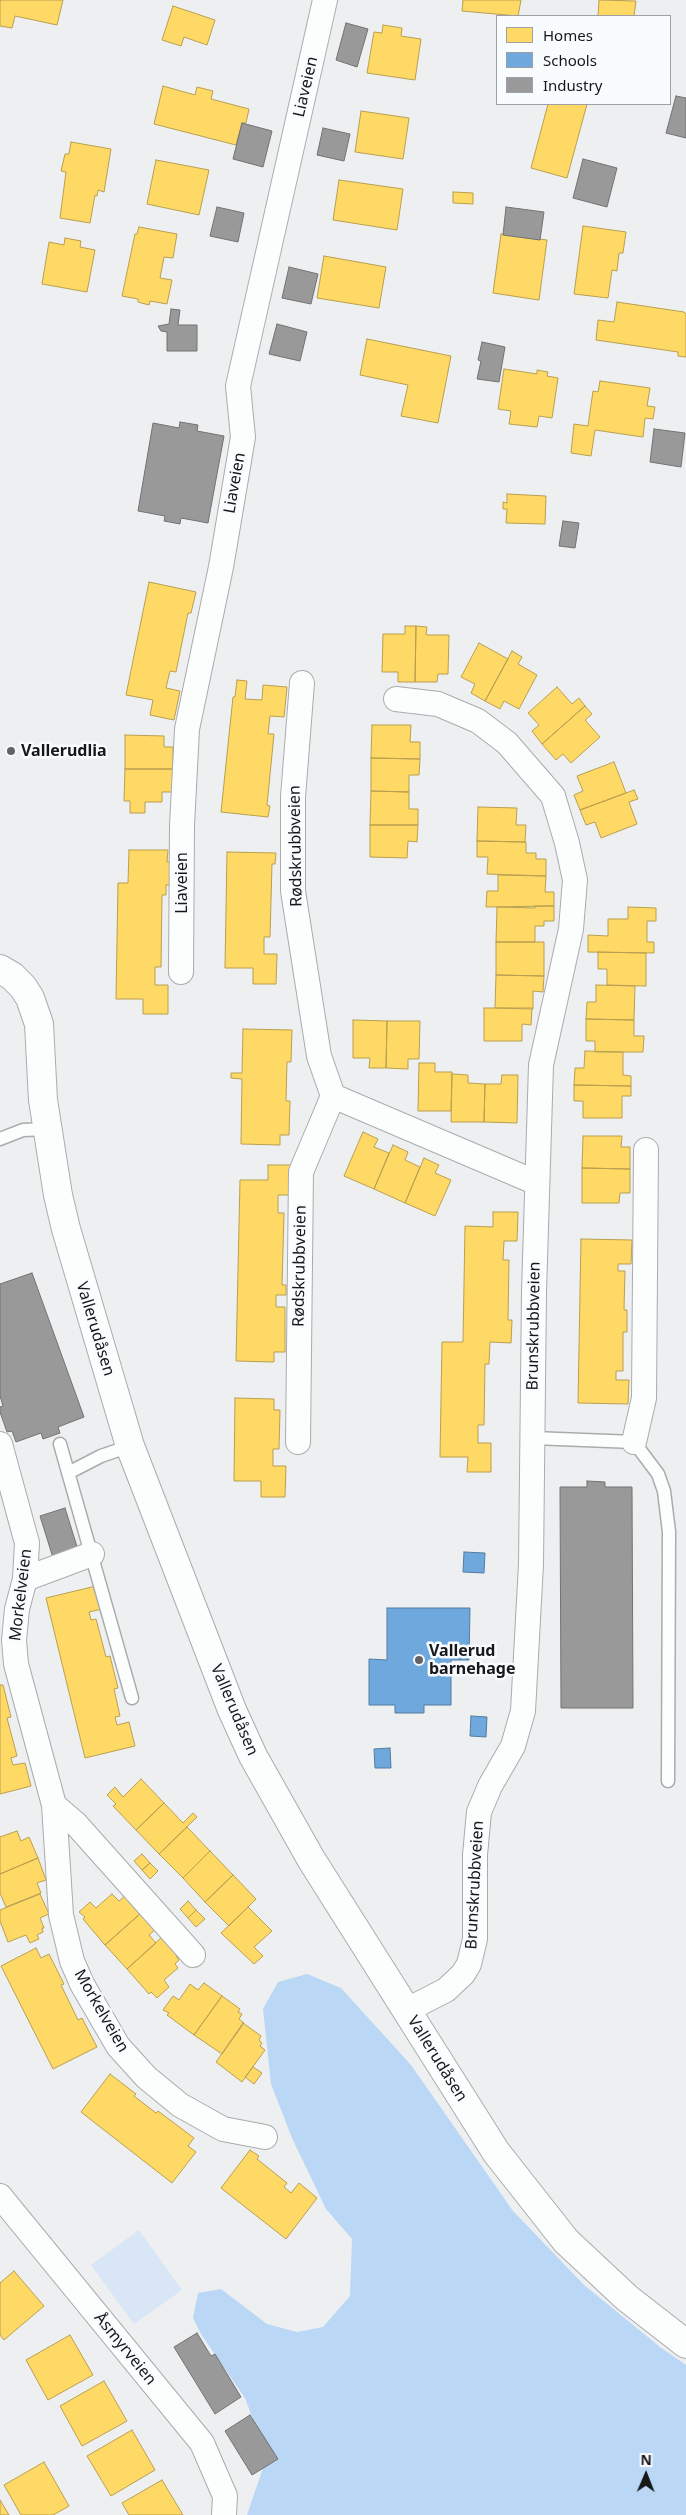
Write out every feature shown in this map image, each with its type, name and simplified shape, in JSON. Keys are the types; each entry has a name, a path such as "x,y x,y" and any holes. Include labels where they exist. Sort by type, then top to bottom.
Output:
{"street":[{"name":"Liaveien","path":"181,972 182,826 187,729 221,567 243,437 238,386 325,0"},
{"name":"Rødskrubbveien","path":"298,1442 302,1172 333,1096 319,1056 293,891 293,798 302,683"},
{"name":"Brunskrubbveien","path":"396,699 438,704 478,721 507,743 552,796 567,843 575,880 571,929 542,1065 537,1183 534,1438 526,1692 519,1730 479,1812 476,1831 476,1940 469,1964 455,1982 407,2010"},
{"name":"Vallerudåsen","path":"0,968 23,987 35,1010 41,1039 47,1129 66,1229 130,1446 232,1710 253,1756 311,1859 496,2152 545,2215 596,2270 686,2344"},
{"path":"333,1096 537,1183"},
{"path":"634,1442 644,1398 646,1150"},
{"name":"Morkelveien","path":"0,1444 27,1543 25,1579 18,1609 14,1640 16,1664 54,1805 57,1881 66,1942 82,1984 118,2046 140,2070 180,2105 222,2129 264,2137"},
{"path":"25,1579 92,1554"},
{"path":"54,1805 76,1823 194,1956"},
{"name":"Åsmyrveien","path":"0,2196 202,2443 225,2496 224,2515"}],"lane":[{"path":"0,1139 3,1136 23,1130 47,1129"},
{"path":"534,1438 634,1442 658,1474 664,1491 669,1532 668,1781"},
{"path":"60,1444 132,1698"},
{"path":"68,1473 101,1456 130,1446"}],"shaded area":[{"path":"307,1974 341,1988 411,2065 513,2211 584,2285 660,2347 686,2365 686,2515 247,2515 263,2468 262,2443 245,2398 201,2334 193,2318 198,2293 221,2289 267,2324 297,2332 323,2327 350,2296 352,2239 326,2209 292,2138 271,2084 263,2009 278,1982"},
{"path":"139,2230 182,2290 134,2324 91,2265"}],"building: Homes":[{"path":"0,0 63,0 57,25 15,16 12,28 0,26"},
{"path":"463,0 521,0 518,15 462,11"},
{"path":"599,0 636,1 634,15 598,15"},
{"path":"173,6 215,20 207,45 184,37 181,46 162,40"},
{"path":"383,25 402,28 401,36 421,39 415,80 367,73 374,32 382,33"},
{"path":"163,86 195,95 197,87 213,91 211,99 249,109 246,123 242,123 236,145 154,124"},
{"path":"548,105 587,105 567,178 531,168"},
{"path":"361,111 409,118 403,159 355,152"},
{"path":"71,142 111,149 104,192 98,190 97,196 95,195 90,223 60,218 66,172 61,171 65,154 69,154"},
{"path":"156,160 209,170 199,215 147,204"},
{"path":"339,180 403,189 397,230 333,220"},
{"path":"453,192 473,193 473,204 453,203"},
{"path":"583,226 626,232 623,253 619,253 617,271 612,270 608,298 574,294"},
{"path":"139,227 177,234 173,258 164,257 160,278 172,280 167,304 150,301 149,305 138,302 138,299 122,296 135,234 137,234"},
{"path":"501,234 547,240 539,300 493,293"},
{"path":"65,238 81,241 80,247 95,250 87,292 42,284 49,242 64,245"},
{"path":"324,256 386,267 379,308 317,298"},
{"path":"617,302 684,312 686,314 686,357 678,356 678,352 596,340 598,320 614,322"},
{"path":"367,339 451,356 438,423 401,416 408,385 360,375"},
{"path":"504,369 537,374 537,370 548,372 547,376 558,378 552,418 539,416 537,427 509,424 511,411 498,409"},
{"path":"600,381 650,388 647,406 655,407 653,419 645,418 643,437 595,430 591,456 571,453 574,424 588,426 593,391 598,392"},
{"path":"507,494 546,496 545,524 506,523 507,509 503,509 503,502 507,503"},
{"path":"149,582 196,592 191,613 188,613 176,672 170,671 166,688 180,691 174,720 150,715 153,700 126,695"},
{"path":"405,626 416,626 415,682 398,682 398,672 382,672 383,634 405,634"},
{"path":"416,626 427,627 426,635 449,635 448,674 438,674 437,682 415,682"},
{"path":"479,643 508,659 485,701 471,693 475,684 461,677"},
{"path":"512,651 522,657 518,664 537,675 519,709 504,701 500,709 485,701"},
{"path":"237,680 247,681 245,699 262,700 263,685 287,687 284,717 270,716 268,734 274,734 267,805 270,806 268,817 221,812 233,697 235,697"},
{"path":"557,687 572,704 579,698 585,706 542,744 532,731 539,725 528,713"},
{"path":"585,706 592,714 585,720 600,737 571,763 563,754 556,760 542,744"},
{"path":"372,725 411,725 410,742 420,742 420,759 371,758"},
{"path":"125,735 164,736 164,747 173,747 173,769 125,769"},
{"path":"371,758 420,759 419,775 409,775 409,792 371,791"},
{"path":"614,762 626,793 580,810 574,795 583,791 577,776"},
{"path":"125,769 173,769 173,792 162,792 162,802 145,802 145,813 130,813 130,801 124,801"},
{"path":"634,790 638,799 629,802 637,824 601,838 595,822 586,825 580,810"},
{"path":"371,791 409,792 409,809 418,809 418,825 370,825"},
{"path":"478,807 517,808 516,825 526,825 525,842 477,841"},
{"path":"370,825 418,825 417,842 408,841 407,858 370,857"},
{"path":"477,841 526,842 526,853 536,853 536,859 546,859 546,876 487,874 488,857 477,857"},
{"path":"129,850 168,850 167,862 177,862 176,885 166,885 166,895 162,895 161,967 155,967 155,985 168,985 168,1014 143,1014 143,999 116,999 118,883 128,883"},
{"path":"227,852 276,853 275,864 272,864 270,937 264,937 264,954 277,954 276,984 253,984 253,968 225,968"},
{"path":"498,875 546,876 545,892 554,892 554,906 486,907 487,891 498,891"},
{"path":"535,906 554,906 554,921 544,921 544,926 535,926 535,942 496,942 497,907 535,908"},
{"path":"628,907 656,908 656,921 647,921 647,942 654,942 654,953 588,952 588,935 608,936 608,919 628,919"},
{"path":"496,942 544,942 544,976 496,975"},
{"path":"598,952 646,953 646,986 607,985 607,969 598,969"},
{"path":"496,975 544,976 543,992 533,991 533,1009 495,1008"},
{"path":"596,985 635,986 634,1020 586,1019 587,1002 596,1002"},
{"path":"484,1008 532,1008 531,1025 522,1024 522,1041 484,1041"},
{"path":"586,1019 634,1020 634,1036 644,1036 643,1052 595,1052 595,1041 586,1041"},
{"path":"353,1020 387,1021 386,1068 369,1068 370,1058 353,1058"},
{"path":"387,1021 420,1021 419,1059 408,1059 408,1069 386,1068"},
{"path":"243,1029 292,1030 291,1062 287,1062 286,1101 290,1101 289,1135 280,1135 280,1145 241,1144 242,1079 231,1078 231,1073 242,1073"},
{"path":"585,1051 623,1052 623,1075 631,1076 631,1086 574,1085 575,1068 584,1068"},
{"path":"419,1063 435,1063 435,1072 452,1072 451,1111 418,1111"},
{"path":"452,1074 468,1075 468,1083 485,1084 484,1122 451,1122"},
{"path":"502,1075 518,1075 517,1123 484,1122 485,1084 501,1084"},
{"path":"574,1085 631,1086 631,1096 622,1096 622,1118 583,1118 583,1101 574,1101"},
{"path":"363,1132 378,1139 374,1147 389,1153 374,1189 344,1176"},
{"path":"583,1136 622,1136 621,1147 630,1147 630,1169 582,1168"},
{"path":"393,1145 408,1152 405,1160 420,1167 405,1203 374,1189"},
{"path":"424,1158 439,1165 435,1173 451,1180 435,1216 405,1203"},
{"path":"268,1165 292,1165 291,1195 278,1195 278,1213 284,1213 282,1285 286,1285 286,1295 276,1295 276,1307 285,1307 285,1352 274,1352 274,1362 236,1361 240,1180 268,1180"},
{"path":"582,1168 630,1169 630,1193 620,1193 619,1203 582,1203"},
{"path":"493,1212 518,1212 517,1241 504,1241 503,1260 509,1260 508,1320 512,1320 511,1343 490,1342 489,1364 485,1364 484,1425 478,1425 478,1443 491,1443 491,1472 467,1472 468,1457 440,1457 442,1342 463,1342 465,1226 493,1227"},
{"path":"581,1239 632,1240 631,1264 618,1264 618,1271 625,1271 624,1310 627,1310 627,1332 623,1332 623,1371 616,1371 616,1380 629,1380 628,1404 578,1403"},
{"path":"235,1398 274,1399 274,1410 280,1410 279,1449 273,1449 273,1466 286,1466 285,1497 261,1497 261,1481 234,1481"},
{"path":"96,1586 102,1609 89,1612 91,1620 96,1619 106,1657 110,1656 118,1688 114,1689 120,1716 115,1717 117,1725 129,1722 135,1746 85,1758 46,1598"},
{"path":"0,1685 3,1685 11,1717 7,1718 17,1756 11,1758 13,1765 25,1763 31,1786 0,1794"},
{"path":"141,1779 164,1803 136,1830 113,1806 116,1804 107,1795 115,1787 123,1797"},
{"path":"164,1803 183,1823 193,1813 197,1817 159,1854 136,1830"},
{"path":"187,1827 210,1851 183,1878 159,1854"},
{"path":"17,1831 21,1841 29,1837 38,1858 0,1874 0,1837"},
{"path":"210,1851 233,1875 205,1902 183,1878"},
{"path":"142,1854 150,1863 142,1870 134,1861"},
{"path":"38,1858 46,1880 37,1883 41,1893 6,1907 0,1893 0,1874"},
{"path":"150,1863 158,1871 150,1879 142,1870"},
{"path":"233,1875 256,1899 229,1926 205,1902"},
{"path":"40,1894 49,1914 40,1918 44,1928 42,1928 43,1932 37,1935 39,1939 30,1943 26,1935 8,1942 0,1921 0,1910"},
{"path":"112,1894 119,1901 126,1895 141,1913 105,1945 83,1919 85,1917 79,1912 90,1902 96,1908"},
{"path":"188,1901 196,1910 188,1918 180,1909"},
{"path":"248,1907 272,1931 254,1947 263,1956 254,1964 221,1933"},
{"path":"196,1910 205,1919 196,1927 188,1918"},
{"path":"141,1913 156,1929 149,1935 156,1943 127,1969 105,1945"},
{"path":"163,1936 178,1953 176,1956 179,1960 175,1964 178,1968 164,1980 169,1987 157,1998 151,1992 149,1994 127,1969"},
{"path":"36,1948 41,1958 49,1954 64,1984 61,1985 78,2020 82,2018 97,2047 53,2069 1,1966"},
{"path":"204,1983 222,1996 194,2035 163,2010 173,1996 179,2000 190,1984 198,1990"},
{"path":"222,1996 240,2009 238,2012 242,2014 239,2019 244,2023 222,2054 194,2035"},
{"path":"243,2023 261,2036 259,2040 262,2043 260,2046 265,2050 242,2082 216,2062"},
{"path":"253,2067 262,2073 254,2084 245,2077"},
{"path":"110,2074 136,2094 134,2096 156,2113 158,2111 194,2138 188,2146 196,2152 172,2183 81,2112"},
{"path":"250,2150 259,2156 257,2159 287,2183 284,2187 291,2193 299,2183 317,2198 286,2239 221,2188"},
{"path":"14,2271 44,2306 4,2340 0,2335 0,2283"},
{"path":"70,2335 93,2375 48,2400 26,2360"},
{"path":"104,2381 127,2421 82,2446 60,2406"},
{"path":"132,2430 155,2470 111,2496 87,2456"},
{"path":"44,2462 69,2506 53,2515 21,2515 4,2485"},
{"path":"162,2480 183,2515 129,2515 122,2503"},
{"path":"0,2500 9,2515 0,2515"}],"building: Schools":[{"path":"464,1552 485,1553 484,1573 463,1572"},
{"path":"387,1608 470,1608 469,1660 451,1660 451,1705 424,1705 424,1713 395,1713 395,1705 369,1705 369,1659 387,1660"},
{"path":"471,1716 487,1717 486,1737 470,1736"},
{"path":"390,1748 391,1768 375,1768 374,1749"}],"building: Industry":[{"path":"346,23 368,29 357,67 336,60"},
{"path":"676,96 686,98 686,138 666,133"},
{"path":"242,123 272,131 263,167 233,159"},
{"path":"323,128 350,134 344,161 317,155"},
{"path":"583,159 617,168 607,207 573,198"},
{"path":"217,207 244,213 238,242 210,236"},
{"path":"506,207 544,212 540,240 503,235"},
{"path":"289,267 318,274 311,304 282,298"},
{"path":"171,309 180,310 178,325 197,325 197,351 167,351 167,332 161,331 158,326 169,324"},
{"path":"277,324 307,332 300,361 269,354"},
{"path":"482,342 505,347 499,382 477,379 481,361 478,360"},
{"path":"180,422 198,425 197,431 224,436 208,523 181,518 180,524 164,521 165,516 138,511 153,423 179,428"},
{"path":"654,429 685,433 681,467 650,462"},
{"path":"563,521 579,523 575,548 559,546"},
{"path":"32,1273 84,1417 58,1427 60,1433 43,1439 41,1433 16,1442 12,1431 7,1432 0,1412 0,1407 3,1406 0,1396 0,1284"},
{"path":"587,1481 605,1482 605,1487 632,1487 633,1708 561,1708 560,1487 587,1487"},
{"path":"65,1508 79,1553 54,1561 40,1516"},
{"path":"197,2333 211,2356 215,2354 241,2397 215,2414 174,2347"},
{"path":"250,2415 278,2459 252,2475 225,2431"}],"place":[{"name":"Vallerudlia","path":"11,751"},
{"name":"Vallerud barnehage","path":"419,1660"}]}
